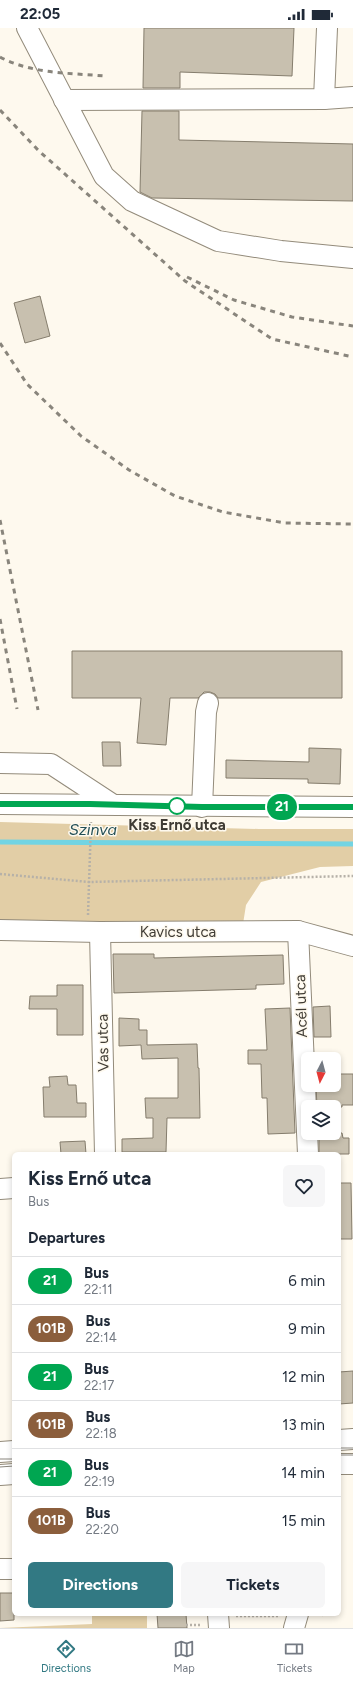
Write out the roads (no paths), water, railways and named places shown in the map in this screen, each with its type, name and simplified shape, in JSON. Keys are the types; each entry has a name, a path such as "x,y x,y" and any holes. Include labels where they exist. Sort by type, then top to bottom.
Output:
{"street":[{"path":"27,28 104,176 132,201 218,241 281,251 353,258"},
{"path":"324,99 327,28"},
{"path":"64,100 324,99 353,97"},
{"path":"202,807 206,712 208,703"},
{"path":"0,763 51,764 112,804"},
{"path":"0,804 112,804 202,807 353,807"},
{"name":"Kavics utca","path":"0,930 100,932 298,931 353,946"},
{"name":"Acél utca","path":"298,931 308,1152"},
{"name":"Vas utca","path":"100,932 105,1152"},
{"path":"0,1189 12,1188"},
{"path":"341,1440 353,1439"},
{"path":"0,1452 12,1451"},
{"path":"341,1464 353,1464"},
{"path":"0,1475 12,1474"},
{"path":"0,1570 12,1569"},
{"path":"219,1628 226,1616"}],"waterway":[{"name":"Szinva","path":"0,842 353,844"}],"tram line":[{"path":"341,1448 353,1448"},
{"path":"341,1455 353,1455"},
{"path":"0,1459 12,1459"},
{"path":"0,1467 12,1466"}],"railway":[{"path":"0,57 12,63 38,70 105,76"},
{"path":"0,110 39,151 185,281 272,339 353,357"},
{"path":"187,277 234,300 292,317 353,326"},
{"path":"0,343 27,384 81,436 129,470 175,496 223,512 285,523 353,524"},
{"path":"0,520 38,710"},
{"path":"0,619 17,709"}],"place":[{"name":"Kiss Ernő utca","path":"177,806"}]}
